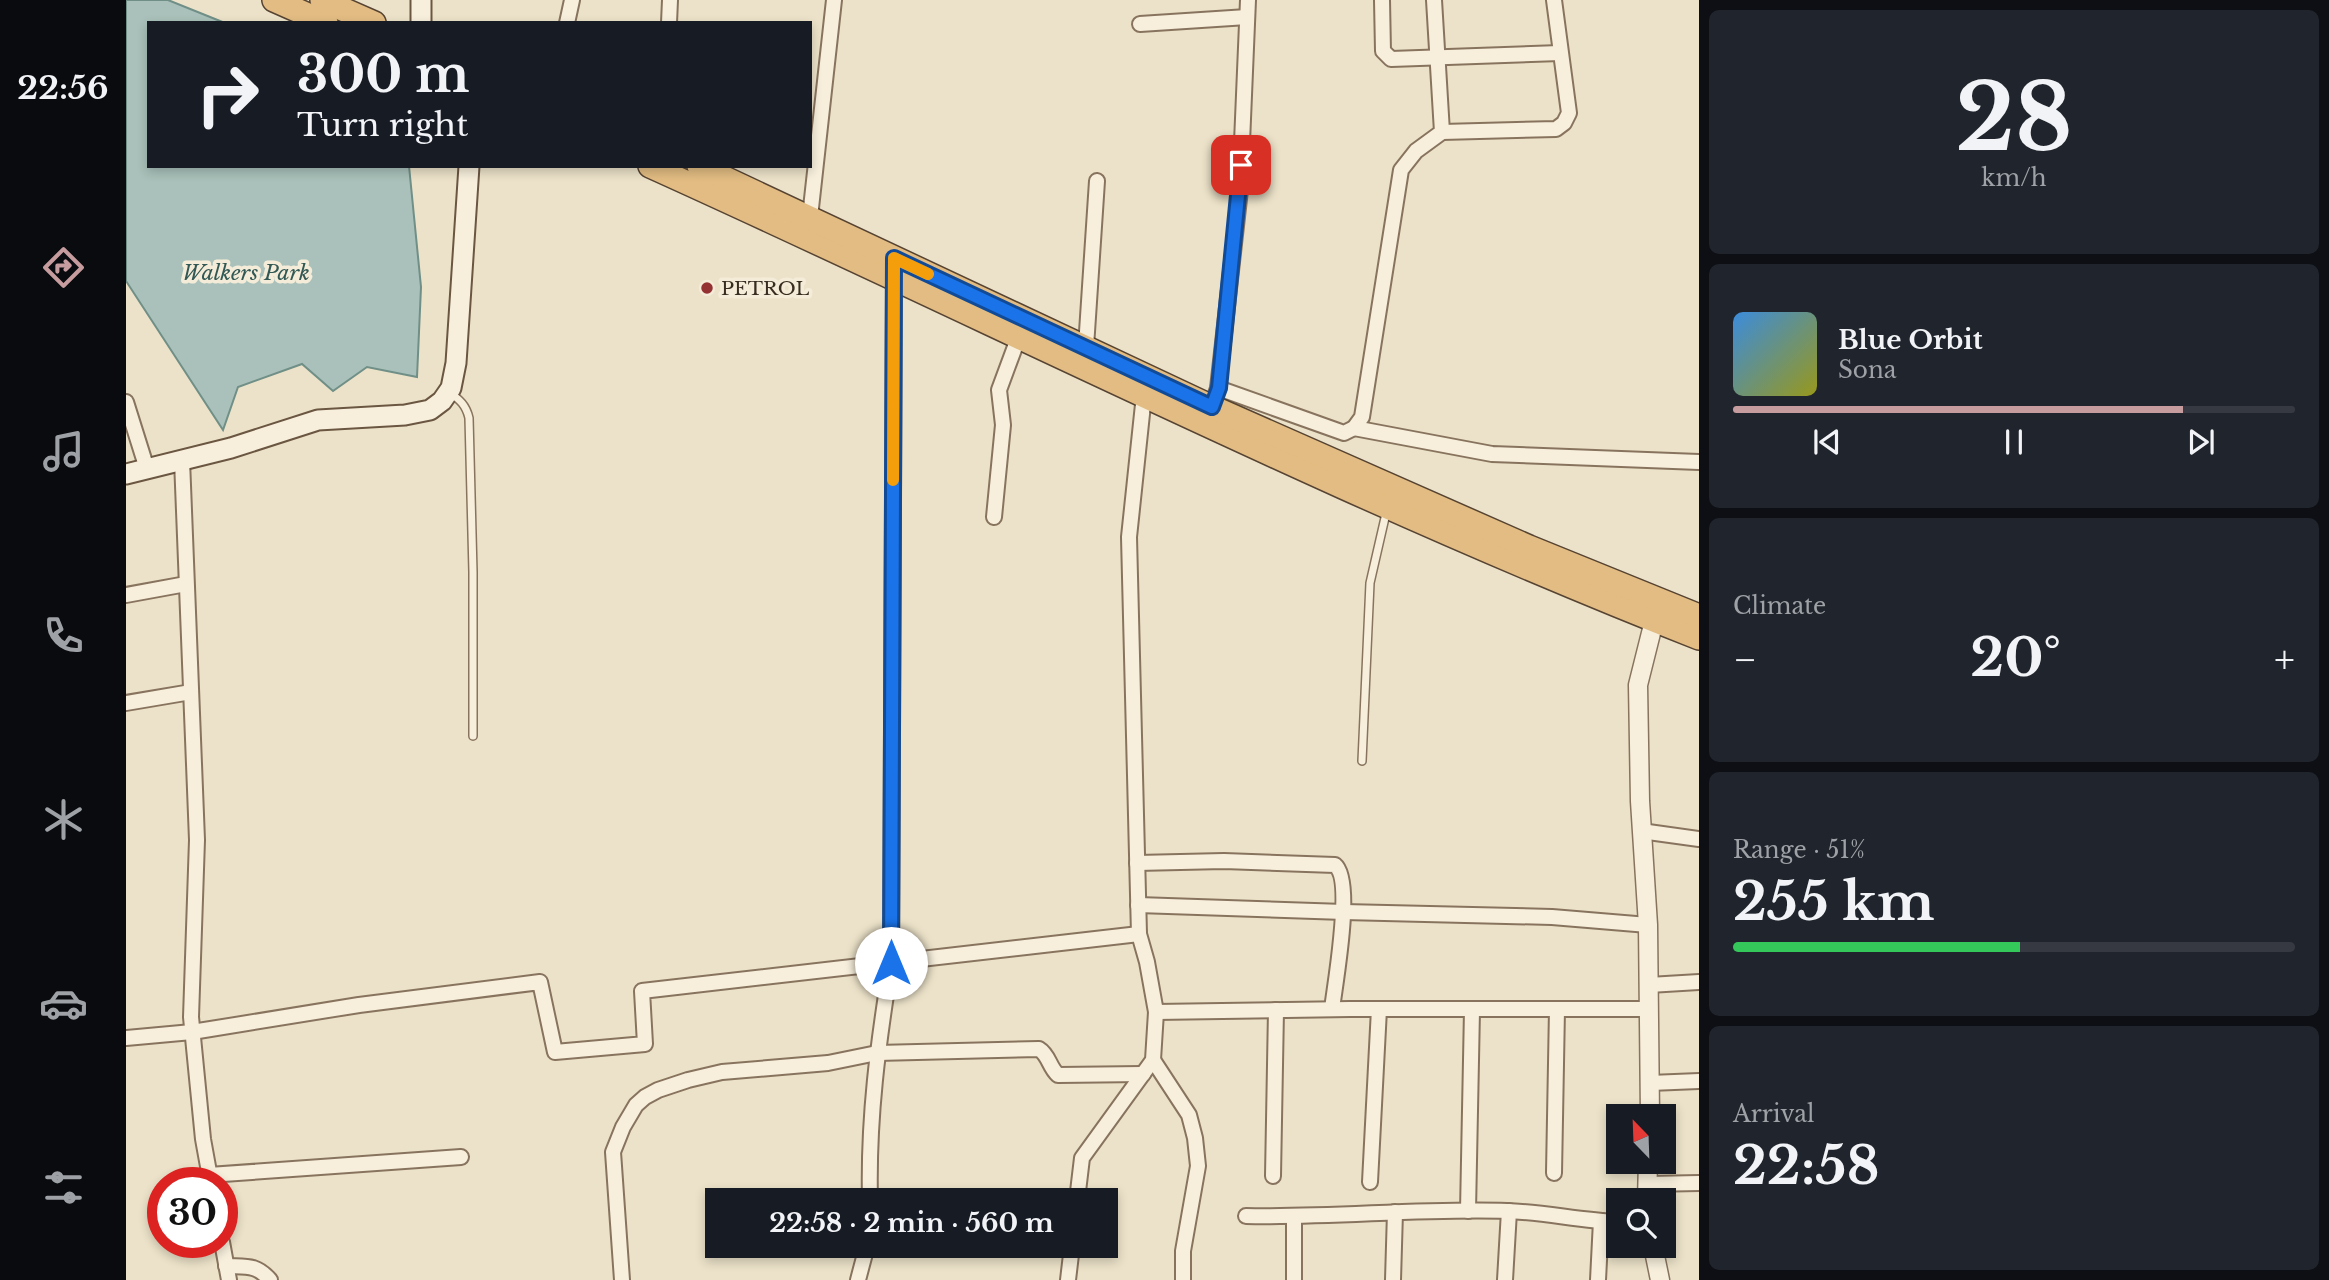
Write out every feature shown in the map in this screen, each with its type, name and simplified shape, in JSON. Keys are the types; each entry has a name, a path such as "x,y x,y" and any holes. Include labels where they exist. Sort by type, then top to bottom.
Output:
{"highway":[{"path":"274,0 321,21"},
{"path":"323,0 370,21"},
{"path":"655,168 1086,346 1213,407 1529,547 1624,597 1654,621 1699,638"},
{"path":"703,168 810,217 894,268 1019,336 1144,395 1213,407 1387,507 1624,597 1699,616"}],"main road":[{"path":"421,0 421,21"},
{"path":"126,474 231,448 318,420 405,415 430,410 442,401 449,391 456,363 469,168"}],"street":[{"path":"567,21 572,0"},
{"path":"669,21 670,0"},
{"path":"810,217 834,0"},
{"path":"1248,0 1240,190 1213,407 1344,433 1354,428 1362,418 1401,170 1416,151 1442,132 1556,129 1564,124 1569,113 1553,0"},
{"path":"1382,0 1382,51 1391,58 1560,53"},
{"path":"1434,0 1442,132"},
{"path":"1140,24 1247,17"},
{"path":"1086,346 1097,181"},
{"path":"870,1188 869,1143 877,1053 891,963 894,268"},
{"path":"995,517 1003,425 999,390 1019,336"},
{"path":"1078,1188 1082,1158 1153,1060 1156,1012 1139,934 1129,537 1144,395"},
{"path":"126,402 147,469"},
{"path":"1354,428 1492,454 1699,462"},
{"path":"182,460 197,840 191,1017 208,1167"},
{"path":"126,594 186,584"},
{"path":"1650,1104 1648,925 1638,685 1654,621"},
{"path":"126,702 191,692"},
{"path":"1642,831 1699,839"},
{"path":"1137,863 1224,861 1335,865 1342,874 1344,912 1332,1009"},
{"path":"1138,905 1552,917 1648,925"},
{"path":"126,1038 192,1032 359,1005 540,982 555,1052 645,1044 642,991 1139,934"},
{"path":"1649,985 1699,982"},
{"path":"1370,1182 1379,1009"},
{"path":"1555,1173 1557,1009"},
{"path":"1156,1012 1649,1009"},
{"path":"1273,1176 1276,1010"},
{"path":"1468,1211 1472,1010"},
{"path":"622,1280 614,1152 623,1127 636,1105 658,1090 722,1072 828,1063 877,1053 1038,1049 1045,1053 1058,1076 1143,1074"},
{"path":"1153,1060 1189,1115 1197,1157 1196,1192 1187,1221 1183,1251 1184,1280"},
{"path":"1650,1083 1699,1081"},
{"path":"238,1177 461,1157"},
{"path":"1671,1188 1699,1183"},
{"path":"1504,1280 1509,1211"},
{"path":"1246,1216 1509,1211 1606,1221"},
{"path":"1393,1280 1395,1212"},
{"path":"1294,1217 1294,1280"},
{"path":"1598,1280 1601,1221"},
{"path":"858,1280 864,1258"},
{"path":"1068,1280 1071,1258"},
{"path":"1655,1258 1660,1280"},
{"path":"227,1273 253,1266 270,1280"}],"lane":[{"path":"449,391 467,408 469,418 473,736"},
{"path":"1362,761 1370,583 1387,507"}],"water":[{"name":"Walkers Park","path":"126,0 168,0 220,21 147,21 147,168 409,168 421,287 417,377 367,367 333,391 302,364 238,387 223,430 126,281"}],"slow traffic":[{"path":"893,480 894,258 928,274"}],"place":[{"name":"PETROL","path":"707,288"}],"route":[{"path":"891,963 894,258 1212,407 1219,388 1241,165"}]}
